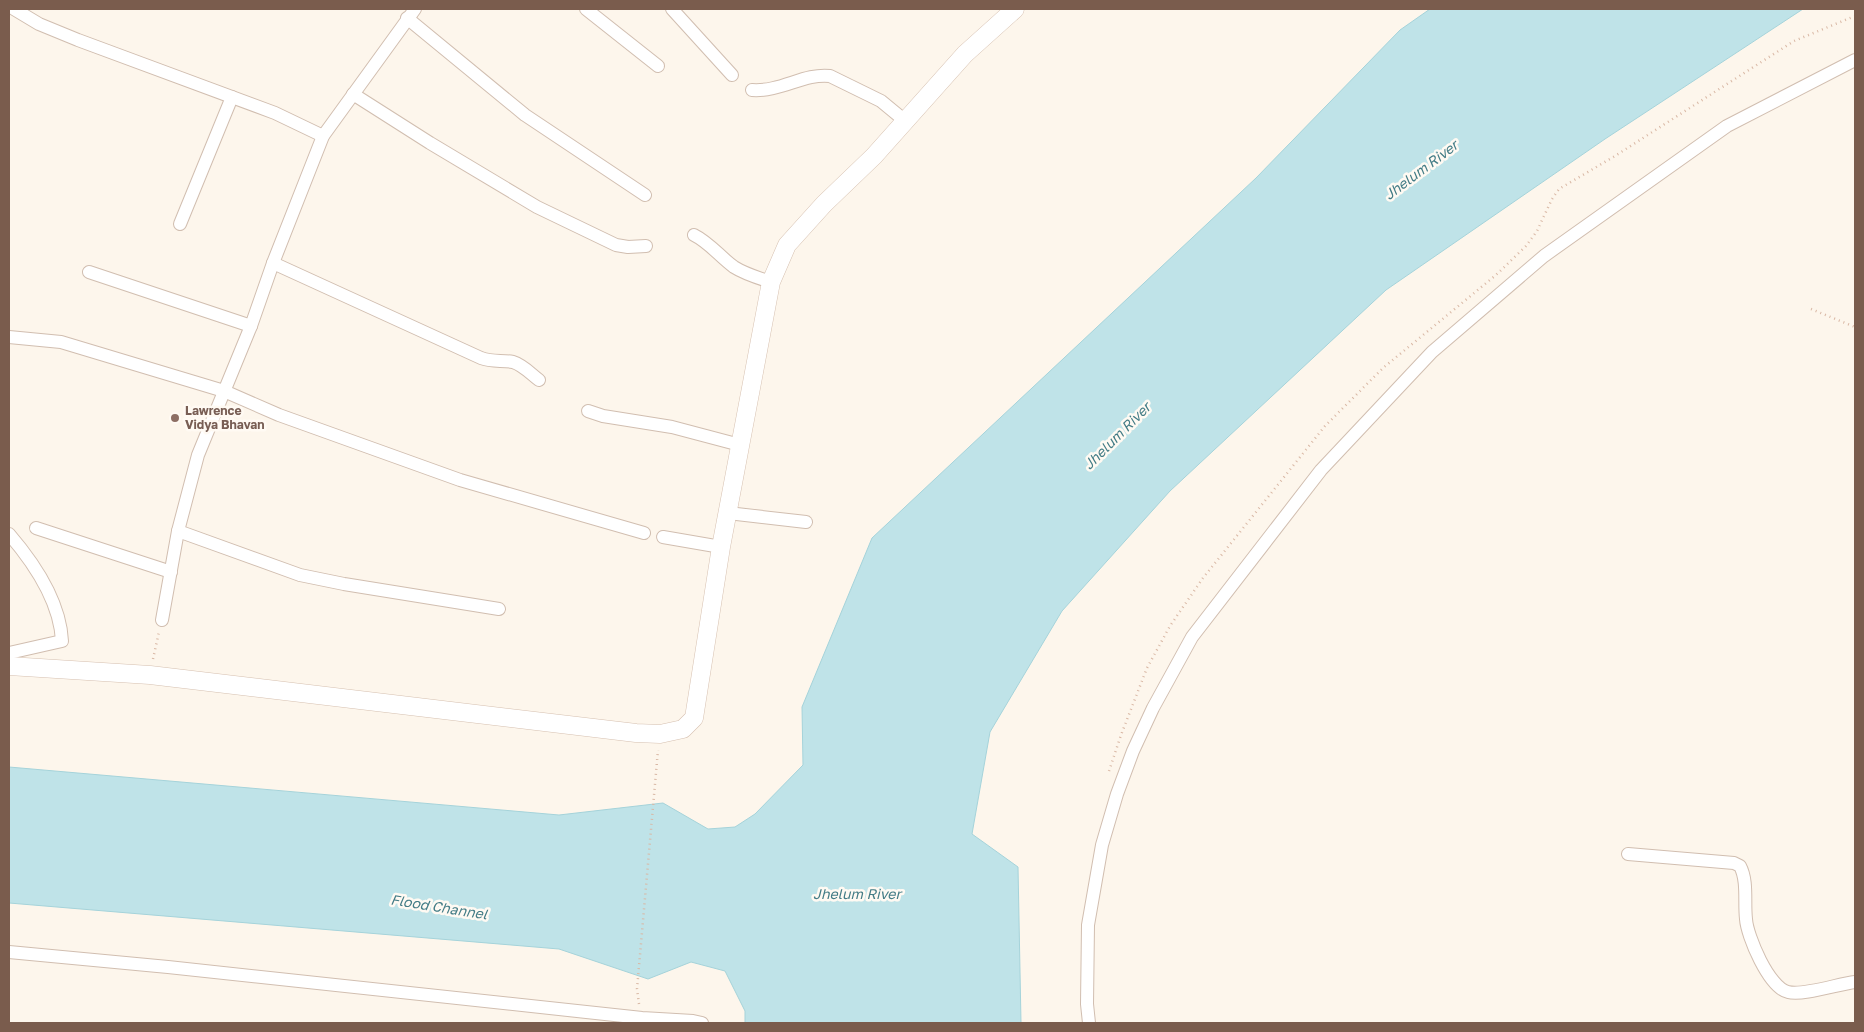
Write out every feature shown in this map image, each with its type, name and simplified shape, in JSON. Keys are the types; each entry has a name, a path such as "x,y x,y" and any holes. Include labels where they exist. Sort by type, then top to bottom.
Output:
{"main road":[{"path":"9,666 150,675 636,733 660,734 683,730 694,718 740,445 771,282 787,245 824,204 874,156 904,120 965,54 1015,9"}],"street":[{"path":"14,9 40,24 78,40 275,113 323,136"},
{"path":"586,9 658,66"},
{"path":"672,9 732,75"},
{"path":"162,620 178,531 198,455 251,326 273,263 323,136 411,13 525,115 644,196"},
{"path":"1089,1023 1087,1004 1088,924 1102,844 1117,794 1133,751 1153,708 1192,637 1321,470 1432,352 1544,256 1727,126 1855,60"},
{"path":"752,90 772,89 821,75 830,76 881,101 904,120"},
{"path":"353,94 537,207 616,245 628,247 646,246"},
{"path":"180,224 232,97"},
{"path":"694,234 713,247 732,266 744,273 771,282"},
{"path":"273,263 481,358 489,361 506,361 520,365 539,380"},
{"path":"89,272 251,326"},
{"path":"9,337 27,337 61,342 224,390 279,414 460,480 644,533"},
{"path":"588,412 672,427 740,445"},
{"path":"728,513 806,522"},
{"path":"36,528 171,572"},
{"path":"178,531 300,575 498,609"},
{"path":"9,534 18,544 47,588 62,632 62,641 9,653"},
{"path":"663,537 722,547"},
{"path":"1628,854 1734,863 1740,866 1744,880 1748,932 1760,960 1779,988 1785,992 1797,993 1855,982"},
{"path":"9,952 702,1023"}],"path":[{"path":"1107,778 1121,735 1147,668 1170,626 1203,578 1325,426 1384,368 1496,275 1526,246 1537,231 1552,199 1559,189 1615,156 1794,40 1855,16"},
{"path":"1811,309 1855,327"},
{"path":"150,675 162,620"},
{"path":"637,989 658,760"}],"water":[{"name":"Jhelum River","path":"1430,9 1803,9 1605,139 1386,290 1170,491 1062,611 990,732 972,834 1018,867 1021,1023 745,1023 745,1011 725,971 691,962 648,979 559,949 9,903 9,767 559,815 663,803 708,829 735,827 755,814 803,765 802,707 872,538 1256,178 1400,30"}],"place":[{"name":"Lawrence Vidya Bhavan","path":"175,418"}],"water label":[{"name":"Flood Channel","path":"439,907"}]}
